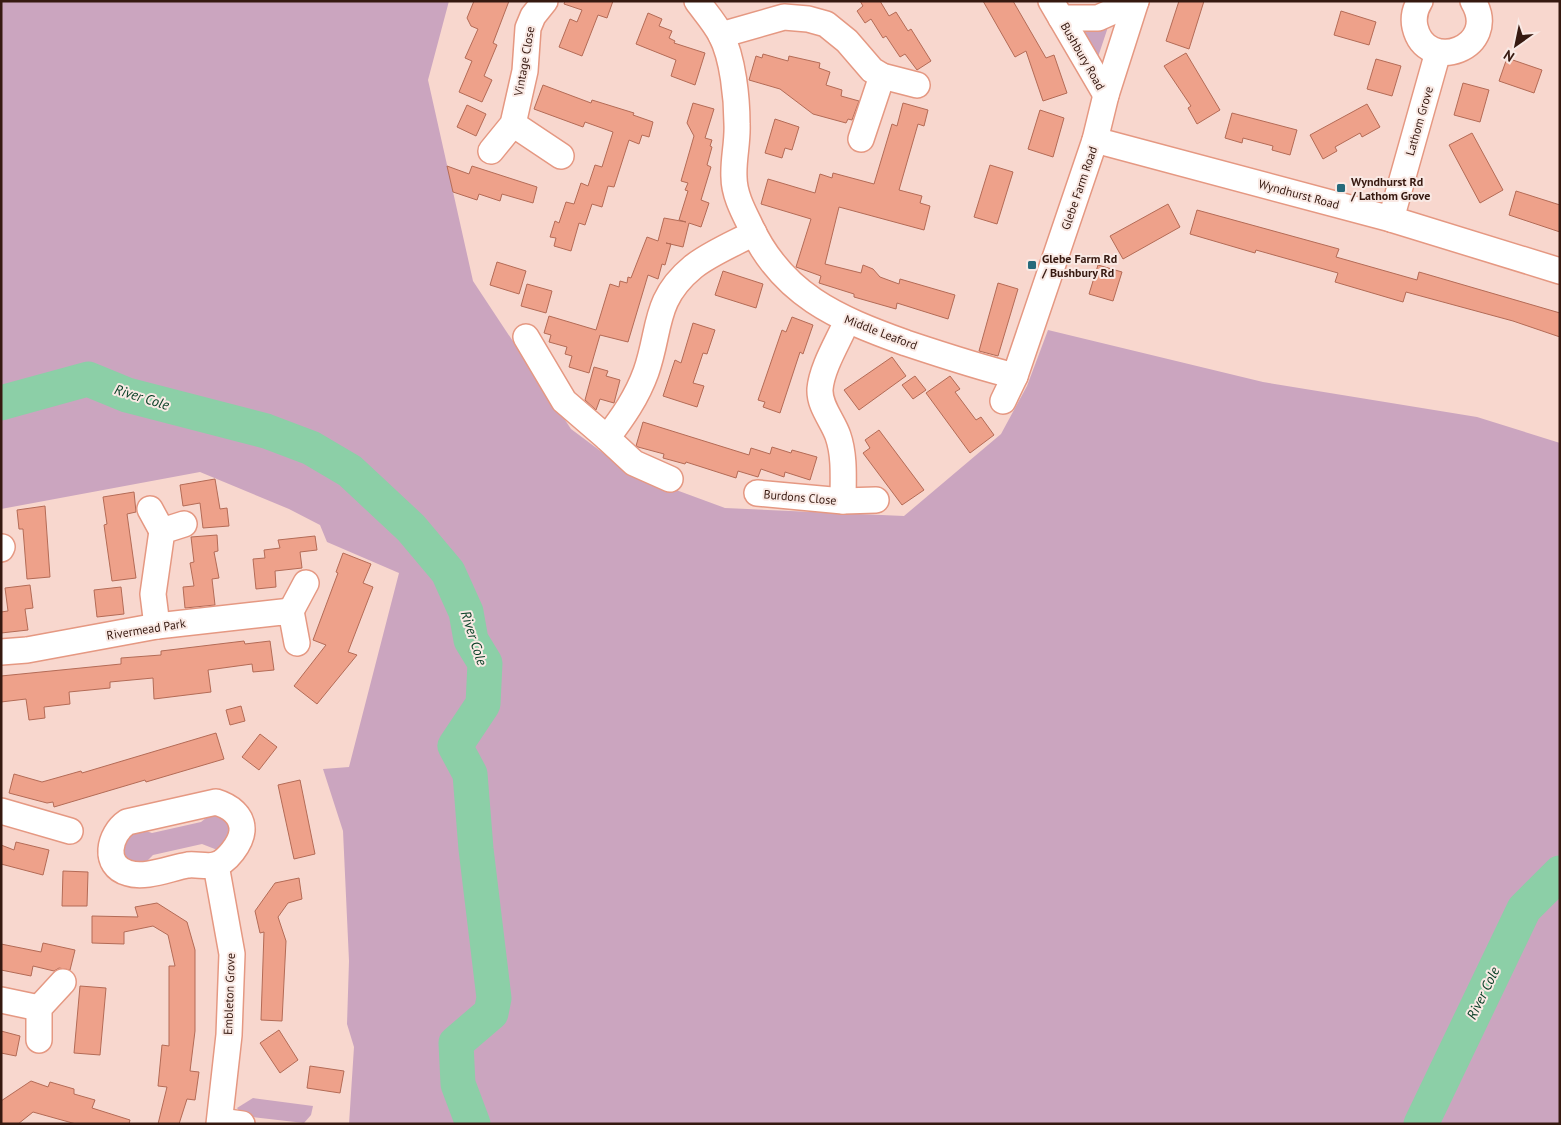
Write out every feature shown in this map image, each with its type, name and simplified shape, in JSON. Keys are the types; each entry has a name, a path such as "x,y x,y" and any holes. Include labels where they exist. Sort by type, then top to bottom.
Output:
{"street":[{"name":"Vintage Close","path":"491,151 513,124 525,71 528,28 532,16 545,1"},
{"name":"Middle Leaford","path":"697,1 721,35 733,77 737,125 734,179 739,202 754,233 773,262 793,286 819,305 847,321 956,360 1015,376"},
{"name":"Bushbury Road","path":"1056,10 1098,18 1136,1"},
{"name":"Glebe Farm Road","path":"1004,401 1015,376 1095,140 1106,95 1136,1"},
{"path":"1420,1 1415,12 1416,32 1429,48 1438,52 1459,51 1475,38 1480,18 1473,1"},
{"name":"Bushbury Road","path":"1056,10 1106,95"},
{"path":"721,35 784,17 808,19 826,24 847,41 872,70 882,76 917,85"},
{"name":"Lathom Grove","path":"1391,219 1438,52"},
{"path":"861,138 882,76"},
{"path":"513,124 561,156"},
{"name":"Wyndhurst Road","path":"1095,140 1391,219 1560,271"},
{"path":"607,438 631,406 646,371 663,303 673,288 694,266 754,233"},
{"name":"Burdons Close","path":"844,501 839,437 822,403 820,391 822,378 847,321"},
{"path":"526,337 564,401 634,463 670,479"},
{"name":"Burdons Close","path":"757,494 844,501 876,500"},
{"path":"150,509 173,527 153,594 157,626"},
{"path":"297,643 291,611 306,583"},
{"name":"Rivermead Park","path":"1,652 27,650 157,626 291,611"},
{"path":"216,802 230,808 241,820 242,827 237,848 216,865 190,865 134,875 119,869 111,858 110,851 116,832 127,822 216,802"},
{"path":"1,811 70,831"},
{"name":"Embleton Grove","path":"216,865 232,954 227,1123"},
{"path":"39,1040 39,1008 64,982"},
{"path":"1,1000 39,1008"}],"shaded area":[{"path":"1,1 449,1 428,80 473,281 571,429 630,473 725,508 904,516 1001,434 1027,386 1048,330 1263,382 1477,417 1560,443 1560,1124 349,1124 354,1047 347,1024 349,961 343,831 323,769 349,767 399,573 327,542 320,525 289,509 200,472 1,509"},
{"path":"1108,27 1097,60 1081,30"},
{"path":"215,811 233,825 220,851 202,844 153,855 142,866 127,862 121,856 124,834 134,827 152,833 201,822"},
{"path":"253,1098 313,1106 311,1115 304,1123 243,1116 237,1108"}],"building":[{"path":"474,1 509,1 493,43 497,45 484,76 492,80 482,102 459,92 472,61 465,58 478,29 471,26 467,18"},
{"path":"565,1 613,1 607,18 598,15 582,56 559,47 570,19 577,22 582,10 564,4"},
{"path":"860,1 880,1 889,16 896,12 908,31 911,29 931,61 917,70 905,54 900,57 886,36 883,38 871,19 865,23 857,11 863,6"},
{"path":"983,1 1013,1 1046,58 1054,55 1067,93 1043,101 1026,51 1015,57"},
{"path":"1179,1 1204,1 1189,49 1166,41"},
{"path":"1341,11 1376,22 1369,45 1334,35"},
{"path":"648,13 662,19 659,26 672,31 669,38 675,41 674,43 705,53 695,85 671,76 676,60 636,44"},
{"path":"1186,53 1220,110 1197,124 1188,108 1191,106 1164,66"},
{"path":"763,54 788,61 789,56 820,63 819,68 830,72 826,85 842,90 841,96 859,101 852,120 848,119 846,123 813,114 780,89 749,80 756,56 762,58"},
{"path":"1507,58 1542,70 1534,93 1499,81"},
{"path":"1376,59 1401,66 1392,96 1367,89"},
{"path":"1463,83 1489,90 1480,122 1454,115"},
{"path":"543,85 591,103 592,100 634,113 633,115 653,122 649,137 642,135 639,144 629,140 614,187 608,186 602,207 592,204 585,225 579,223 571,251 554,246 556,238 550,237 555,221 559,223 566,202 574,204 581,183 588,186 595,165 602,167 613,132 585,122 583,127 534,109"},
{"path":"693,103 714,109 705,138 712,140 707,165 711,167 701,200 709,203 701,227 689,223 683,247 671,244 665,265 662,264 658,279 648,275 628,342 600,335 589,373 569,367 572,356 565,354 567,347 549,342 551,335 544,333 549,316 596,330 610,284 619,287 620,281 627,283 628,277 631,278 647,237 658,241 664,218 686,222 679,220 688,191 685,190 688,183 681,181 694,136 687,123"},
{"path":"903,103 928,110 924,126 918,124 899,190 922,196 920,203 930,206 924,230 839,207 825,264 861,273 863,265 873,269 880,277 899,284 900,279 955,295 948,319 897,303 896,309 854,297 854,294 819,283 821,276 796,267 811,219 761,204 768,179 815,193 820,174 832,178 833,173 874,184 892,124 897,126"},
{"path":"1367,104 1380,127 1362,137 1360,133 1335,147 1337,151 1323,159 1310,135"},
{"path":"467,105 486,114 476,136 457,127"},
{"path":"1040,110 1064,118 1053,157 1028,149"},
{"path":"1232,113 1297,130 1290,155 1272,150 1273,146 1243,138 1242,143 1225,138"},
{"path":"775,119 799,127 792,150 785,148 782,158 765,153"},
{"path":"1472,133 1503,190 1480,203 1449,145"},
{"path":"990,165 1013,172 997,224 974,217"},
{"path":"447,166 469,174 472,166 537,187 533,203 502,194 500,201 479,194 477,200 453,192"},
{"path":"1516,191 1560,205 1560,232 1509,215"},
{"path":"1168,204 1180,227 1123,259 1110,236"},
{"path":"1197,210 1339,249 1336,257 1417,280 1419,272 1560,313 1560,337 1513,321 1406,292 1403,302 1335,282 1338,273 1256,250 1255,253 1190,234"},
{"path":"497,262 526,271 519,294 490,285"},
{"path":"1098,265 1122,272 1113,301 1089,294"},
{"path":"723,271 763,284 756,308 715,295"},
{"path":"998,283 1018,289 998,356 979,351"},
{"path":"527,284 552,291 546,313 521,306"},
{"path":"792,317 813,325 803,354 800,352 780,413 763,407 765,402 758,400 782,330 786,332"},
{"path":"693,323 715,330 707,354 703,353 693,383 704,386 697,407 663,396 675,360 681,363"},
{"path":"892,357 906,376 859,410 844,390"},
{"path":"594,367 608,371 606,376 620,380 614,403 600,399 596,410 585,400"},
{"path":"915,376 926,390 913,399 902,385"},
{"path":"950,376 960,389 955,392 976,420 981,417 994,435 970,453 926,393"},
{"path":"643,422 749,455 751,448 770,454 772,447 791,453 792,450 817,457 810,480 785,472 784,477 761,469 758,477 738,471 736,478 686,462 685,464 663,458 664,454 636,446"},
{"path":"879,430 924,490 902,505 863,453 870,448 865,440"},
{"path":"215,479 220,509 227,508 229,526 203,528 200,503 183,506 180,485"},
{"path":"134,492 136,512 127,514 136,578 112,581 104,525 107,524 103,497"},
{"path":"45,506 50,577 27,579 23,529 19,529 17,510"},
{"path":"217,535 218,551 214,552 219,578 212,579 215,605 185,608 183,587 194,586 190,563 194,562 191,537"},
{"path":"315,536 317,550 300,552 302,568 275,571 276,587 256,589 253,559 265,558 264,550 280,548 278,540"},
{"path":"343,553 371,564 363,583 373,587 348,652 357,655 317,704 294,686 326,645 313,640 338,573 336,572"},
{"path":"30,585 33,608 25,609 28,630 1,633 1,612 8,611 5,588"},
{"path":"121,587 124,614 97,617 94,590"},
{"path":"244,641 245,644 270,641 274,670 253,672 252,664 208,670 211,692 154,699 153,678 110,682 110,688 69,692 70,704 44,707 45,718 29,720 26,699 1,702 1,676 121,664 121,658 161,655 161,651"},
{"path":"241,706 245,721 230,725 226,710"},
{"path":"216,733 224,759 146,782 145,780 54,807 53,802 47,803 9,793 14,774 42,782 81,771 82,773"},
{"path":"260,734 277,747 259,770 242,757"},
{"path":"300,780 315,854 294,859 278,785"},
{"path":"16,842 49,850 43,875 1,864 1,845 14,850"},
{"path":"63,871 88,872 87,906 62,906"},
{"path":"299,878 302,899 288,903 278,917 286,941 282,1021 261,1020 264,932 260,933 255,911 275,883"},
{"path":"157,903 187,922 195,950 195,1031 190,1071 199,1072 195,1100 187,1099 179,1124 158,1124 167,1087 158,1086 162,1045 169,1046 169,966 175,966 168,935 153,926 124,932 124,944 92,943 92,916 138,917 135,907"},
{"path":"43,943 75,950 70,970 59,968 54,971 33,966 31,976 1,970 1,944 41,952"},
{"path":"80,986 106,988 100,1055 74,1053"},
{"path":"279,1030 298,1060 280,1073 260,1043"},
{"path":"1,1031 20,1036 16,1056 1,1053"},
{"path":"310,1066 344,1071 340,1093 307,1088"},
{"path":"31,1081 48,1087 50,1082 74,1089 74,1094 95,1100 92,1108 130,1120 129,1124 76,1124 33,1112 18,1124 1,1124 1,1101"}],"waterway":[{"name":"River Cole","path":"1,403 88,379 127,395 266,431 311,448 350,471 411,528 448,572 466,612 471,640 485,663 483,704 455,746 470,774 476,849 494,998 491,1013 456,1043 458,1084 473,1124"},
{"name":"River Cole","path":"1421,1124 1524,909 1560,873"}],"place":[{"name":"Wyndhurst Rd / Lathom Grove","path":"1341,188"},
{"name":"Glebe Farm Rd / Bushbury Rd","path":"1032,265"}]}
